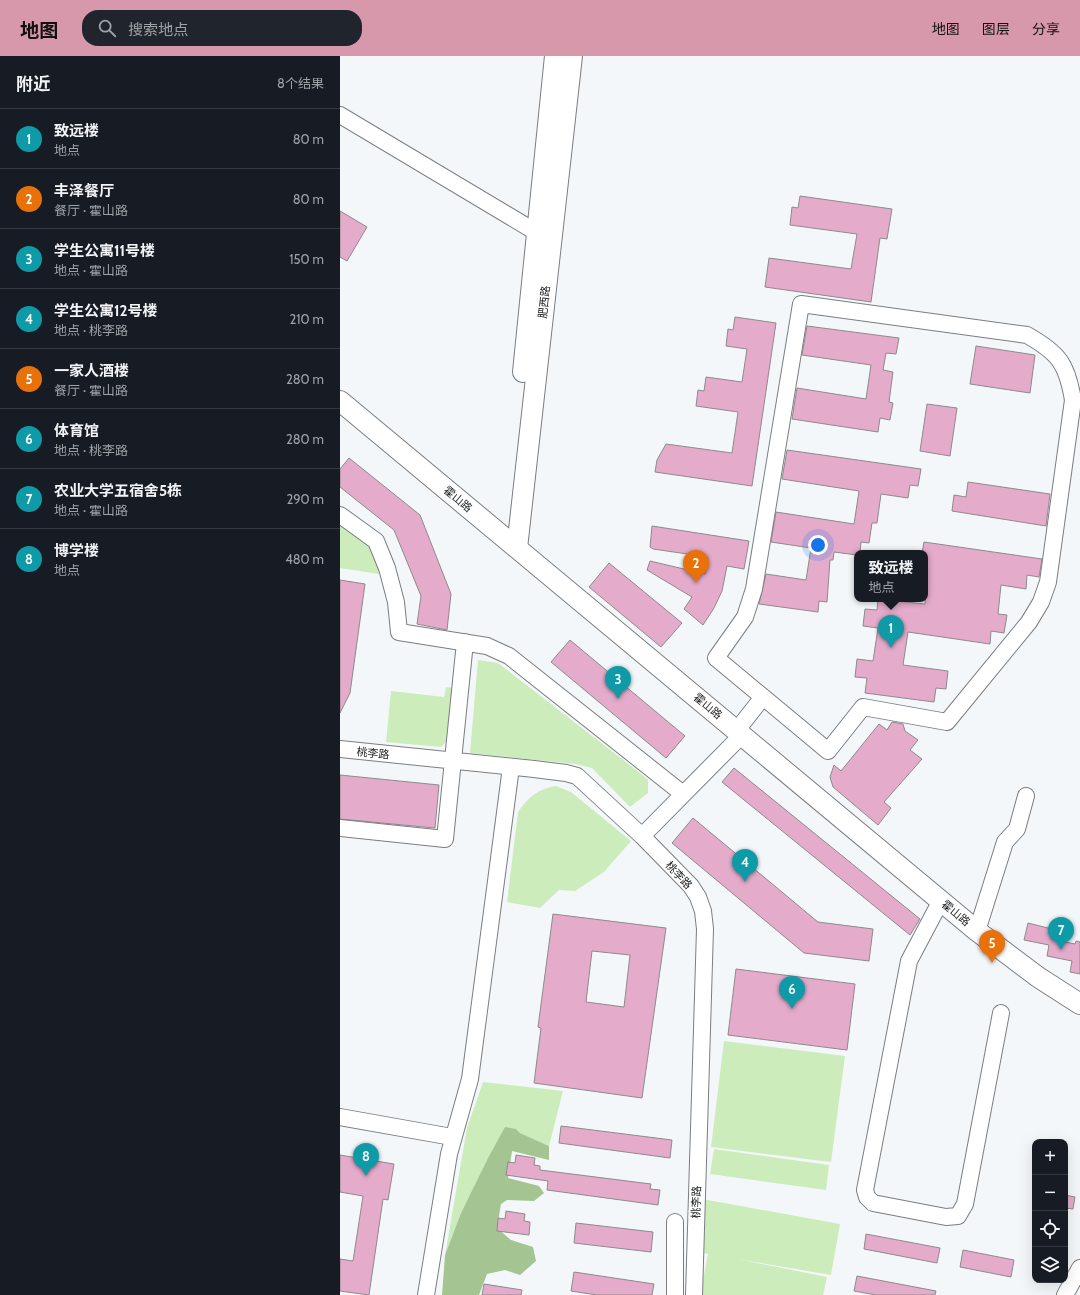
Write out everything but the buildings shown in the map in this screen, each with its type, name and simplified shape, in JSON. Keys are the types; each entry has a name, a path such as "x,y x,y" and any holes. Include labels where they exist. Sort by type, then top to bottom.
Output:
{"main road":[{"name":"肥西路","path":"544,237 555,56"},
{"name":"肥西路","path":"511,543 544,237 572,56"},
{"name":"霍山路","path":"340,401 511,543 937,908 1028,982 1080,1015"},
{"name":"霍山路","path":"340,416 977,931 1038,977 1080,1004"}],"street":[{"path":"340,115 544,237"},
{"path":"801,304 1027,335 1046,346 1060,360 1069,378 1073,400 1048,582 1041,602 1029,622 947,722 863,707 828,751 763,697 716,658 745,617 754,589 801,304"},
{"path":"340,515 376,541 387,568 396,602 399,632 487,646 509,656 683,794"},
{"path":"340,828 445,839 465,642"},
{"path":"642,836 736,736 763,697"},
{"name":"桃李路","path":"340,749 566,773 577,776 642,836 691,886 698,897 703,917 704,944 694,1295"},
{"path":"426,1295 452,1137 470,1079 511,767"},
{"path":"977,931 1005,842 1017,828 1026,796"},
{"path":"937,908 909,962 865,1190 867,1197 873,1203 946,1217 958,1216 965,1204 1001,1013"},
{"path":"340,1117 452,1137"},
{"path":"675,1222 675,1295"},
{"path":"1065,1295 1080,1268"}],"green space":[{"path":"340,518 363,533 380,563 379,574 340,568"},
{"path":"478,660 498,663 640,773 648,780 648,793 630,807 592,768 575,764 470,753"},
{"path":"446,687 454,688 446,742 441,747 386,742 391,691 444,697"},
{"path":"556,786 571,792 631,841 604,872 575,891 559,890 540,908 507,902 518,812 534,794 544,789"},
{"path":"724,1041 845,1056 831,1162 711,1147"},
{"path":"483,1082 563,1091 549,1146 520,1133 516,1129 487,1160 461,1213 445,1255 467,1128"},
{"path":"505,1127 516,1129 520,1133 549,1146 549,1160 512,1151 508,1178 539,1186 544,1193 534,1201 507,1200 501,1204 497,1228 511,1240 533,1247 536,1261 520,1275 505,1270 487,1274 479,1295 442,1295 445,1255 461,1213"},
{"path":"714,1149 829,1165 826,1190 710,1174"},
{"path":"702,1199 840,1224 831,1275 737,1259 827,1277 823,1295 700,1295 708,1254 693,1251"}],"place":[{"name":"丰泽餐厅","path":"696,583"},
{"name":"致远楼","path":"891,648"},
{"name":"学生公寓11号楼","path":"618,699"},
{"name":"学生公寓12号楼","path":"745,882"},
{"name":"农业大学五宿舍5栋","path":"1061,950"},
{"name":"一家人酒楼","path":"992,963"},
{"name":"体育馆","path":"792,1009"},
{"name":"博学楼","path":"366,1176"}]}
